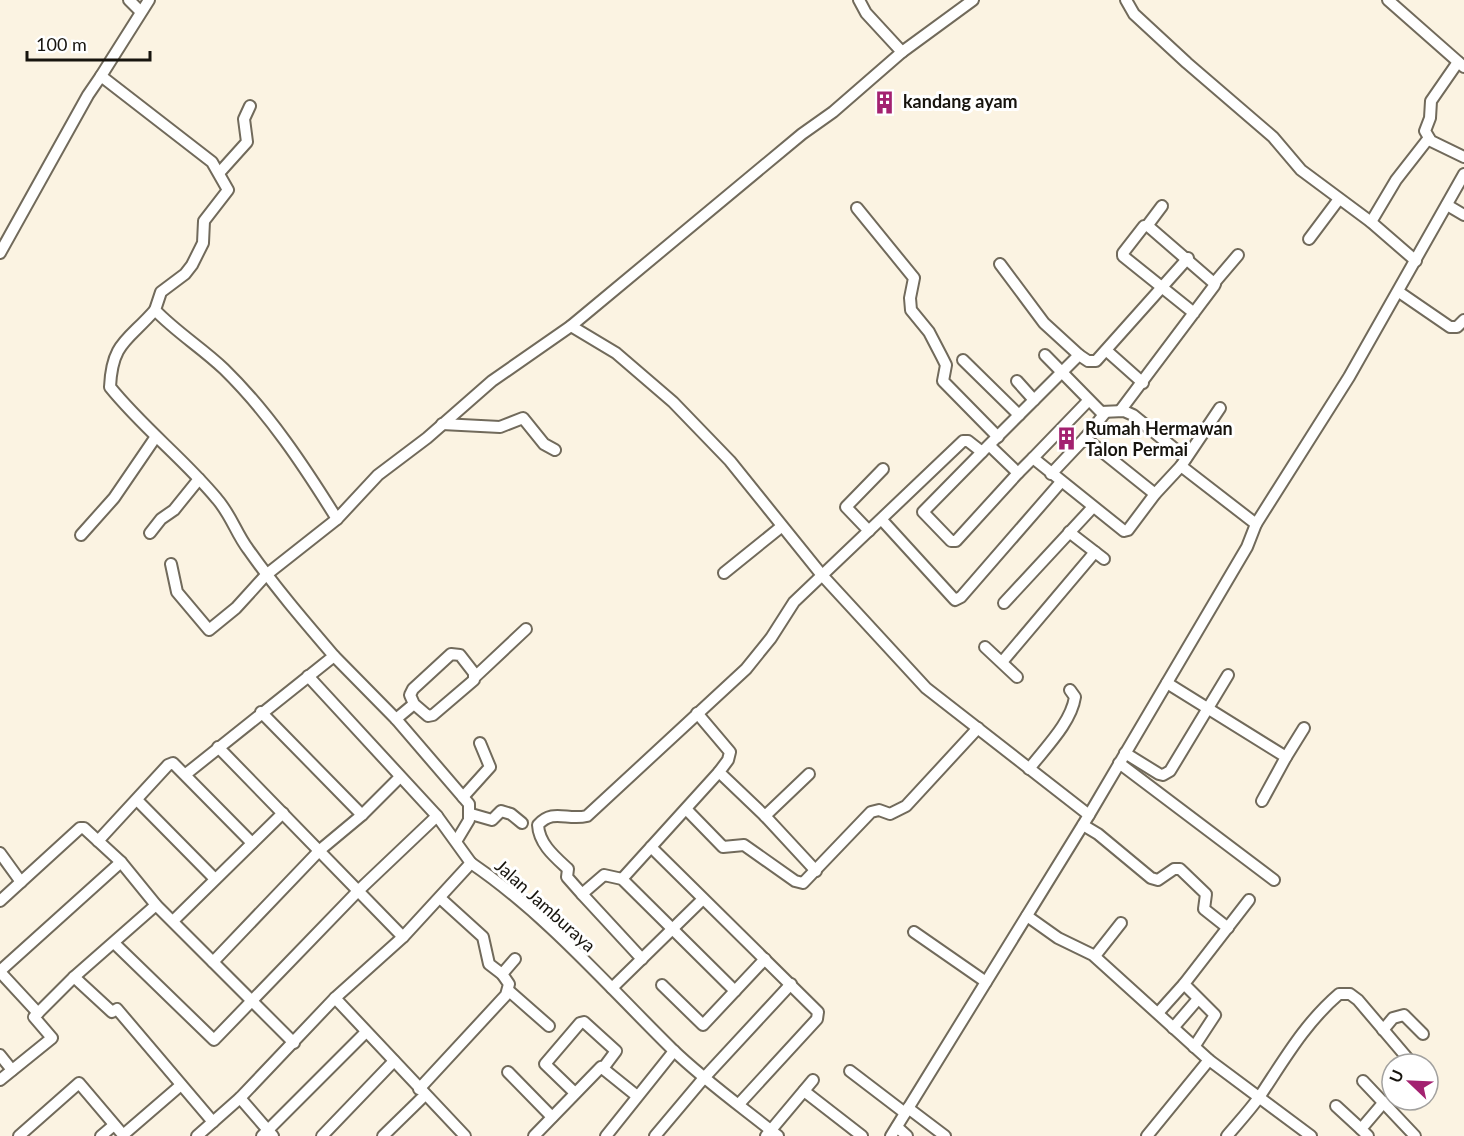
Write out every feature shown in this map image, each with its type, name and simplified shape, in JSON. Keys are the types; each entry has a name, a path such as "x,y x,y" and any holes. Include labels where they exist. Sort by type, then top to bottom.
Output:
{"street":[{"path":"129,0 140,11"},
{"path":"0,253 101,76 149,0"},
{"path":"859,0 866,13 902,52"},
{"path":"171,564 177,592 209,630 236,608 267,575 337,519 378,475 492,381 571,326 802,134 833,112 902,52 973,0"},
{"path":"1126,0 1134,14 1187,63 1273,136 1301,170 1371,222 1416,261"},
{"path":"1388,0 1461,65 1431,101 1430,118 1425,131 1428,139 1464,157"},
{"path":"101,76 212,162 227,186 227,193 204,221 203,243 192,265 185,274 161,292 155,310 118,348 111,367 110,387 155,438 199,479 235,523 245,546 267,575 334,656 396,719 469,804 471,814 457,840"},
{"path":"220,172 247,142 244,119 250,106"},
{"path":"1371,222 1396,180 1428,139"},
{"path":"907,1136 894,1132 906,1110 1083,825 1234,572 1256,524 1349,377 1464,174"},
{"path":"1309,238 1339,199"},
{"path":"1447,205 1464,215"},
{"path":"1162,206 1123,255 1194,313"},
{"path":"857,207 914,278 911,310 929,332 946,365 943,381 998,436"},
{"path":"1147,226 1215,282"},
{"path":"1120,411 1143,383 1215,282 1238,255"},
{"path":"1000,264 1044,322 1078,355 1093,362 1107,351 1188,258"},
{"path":"1399,292 1450,327 1458,327 1464,320"},
{"path":"155,310 171,327 224,369 263,413 305,468 337,519"},
{"path":"571,326 616,353 673,402 730,461 821,574 926,688 1089,815"},
{"path":"1107,351 1143,383"},
{"path":"1045,355 1088,401 1106,414"},
{"path":"1078,355 923,512 951,541 956,541 1088,401"},
{"path":"963,360 1019,416"},
{"path":"1017,381 1034,400"},
{"path":"1033,458 1126,531 1184,462 1220,408"},
{"path":"1051,474 1106,414 1120,411 1139,419 1184,462 1256,524"},
{"path":"442,424 500,427 523,418 544,444 555,450"},
{"path":"81,535 114,498 155,438"},
{"path":"1085,438 1155,494"},
{"path":"642,958 567,877 568,869 549,852 538,834 538,825 545,817 579,818 587,816 746,669 771,638 794,602 963,441 986,449 1018,473"},
{"path":"869,531 846,507 883,469"},
{"path":"150,533 161,519 174,510 199,479"},
{"path":"882,520 955,600 961,597 1062,482"},
{"path":"1004,603 1093,507"},
{"path":"724,573 781,527"},
{"path":"1002,662 1100,555 1069,532"},
{"path":"476,676 460,655 451,654 413,689 410,695 414,705 428,716 433,715 476,676 526,629"},
{"path":"985,647 1017,677"},
{"path":"186,774 334,656"},
{"path":"1122,758 1159,774 1167,773 1228,675"},
{"path":"308,676 437,816 457,840 471,863"},
{"path":"1167,683 1286,757"},
{"path":"1029,769 1059,730 1074,702 1075,697 1071,690"},
{"path":"396,719 414,705"},
{"path":"261,712 362,815"},
{"path":"621,879 687,810 728,760 730,752 696,713"},
{"path":"687,810 723,847 744,845 795,882 807,882 872,812 879,810 890,814 906,806 978,728"},
{"path":"1262,801 1304,728"},
{"path":"463,797 490,767 480,742"},
{"path":"218,747 403,937"},
{"path":"1122,758 1274,880"},
{"path":"98,841 171,763 186,774 252,843"},
{"path":"719,772 816,870"},
{"path":"765,816 809,774"},
{"path":"213,962 320,850 362,815 400,777"},
{"path":"136,800 215,879"},
{"path":"471,814 492,820 501,811 522,823"},
{"path":"173,921 283,813"},
{"path":"114,943 214,1040 358,891 437,816"},
{"path":"1083,825 1098,834 1151,878 1158,880 1174,869 1180,869 1206,894 1204,909 1228,928"},
{"path":"0,901 80,828 84,828 121,862 156,905 294,1043"},
{"path":"651,847 702,900 791,984 819,1015 739,1104"},
{"path":"0,853 21,882"},
{"path":"38,1013 0,971 121,862"},
{"name":"Jalan Jamburaya","path":"197,1136 240,1098 334,998 403,937 471,863 513,894 703,1079 739,1104 772,1134"},
{"path":"582,894 604,874 621,879 735,991"},
{"path":"612,988 702,900"},
{"path":"1158,1013 1184,984 1249,900"},
{"path":"390,1134 422,1092 508,990 509,981 489,964 484,941 437,901"},
{"path":"0,1080 52,1038 35,1019 38,1013 74,977 156,905"},
{"path":"1027,916 1058,938 1095,956 1209,1060 1311,1136"},
{"path":"1095,956 1121,923"},
{"path":"914,932 986,982"},
{"path":"502,974 515,959"},
{"path":"662,985 703,1024 765,959"},
{"path":"74,977 112,1012 117,1009 213,1122"},
{"path":"655,1136 703,1079 791,984"},
{"path":"1184,984 1215,1015 1194,1047"},
{"path":"508,990 549,1026"},
{"path":"1227,1136 1259,1097 1312,1021 1339,994 1350,994 1358,1000 1402,1052"},
{"path":"334,998 465,1136"},
{"path":"1173,1028 1198,999"},
{"path":"1383,1030 1393,1018 1404,1015 1423,1034"},
{"path":"534,1136 575,1093 604,1067 616,1051 584,1022 580,1023 545,1064 575,1093"},
{"path":"240,1098 268,1134 366,1032"},
{"path":"606,1136 674,1051"},
{"path":"0,1055 12,1070"},
{"path":"1147,1136 1209,1060"},
{"path":"326,1135 394,1061"},
{"path":"604,1067 637,1096"},
{"path":"850,1071 945,1136"},
{"path":"508,1072 552,1117"},
{"path":"772,1134 813,1080"},
{"path":"1363,1081 1380,1099"},
{"path":"20,1136 79,1083 124,1135 181,1085"},
{"path":"804,1091 862,1136"},
{"path":"1336,1106 1365,1134 1380,1107"},
{"path":"1392,1112 1415,1136"},
{"path":"101,1136 114,1125"}],"place":[{"name":"kandang ayam","path":"885,102"},
{"name":"Rumah Hermawan Talon Permai","path":"1067,439"}]}
